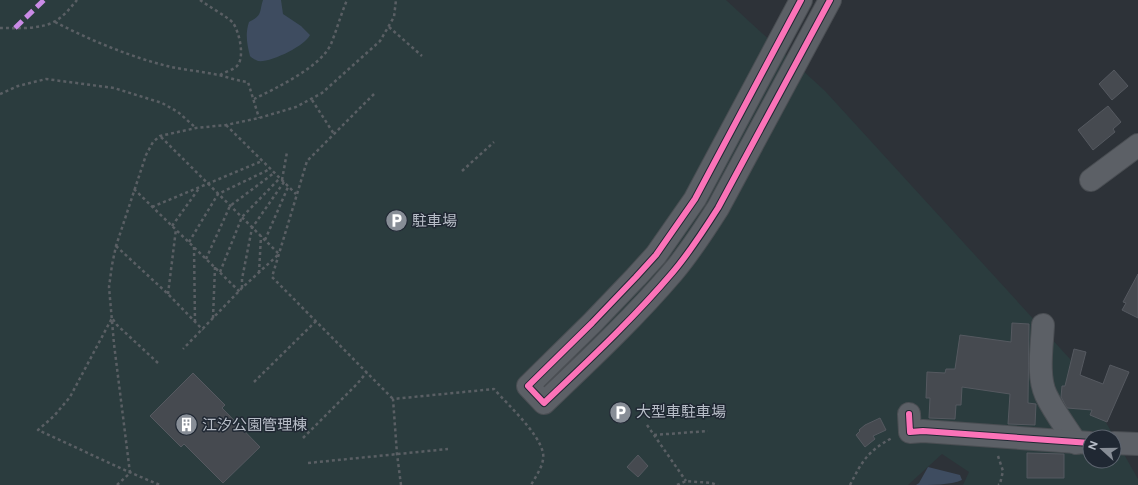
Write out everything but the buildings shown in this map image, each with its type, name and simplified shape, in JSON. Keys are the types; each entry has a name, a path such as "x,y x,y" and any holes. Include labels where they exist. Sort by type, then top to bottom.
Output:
{"street":[{"path":"801,0 695,198 656,255 609,306 528,386 544,403 619,330 673,272 700,237 718,208 830,0"},
{"path":"1091,180 1135,151"},
{"path":"1044,325 1041,360 1042,381 1046,395 1082,442"},
{"path":"1041,360 1049,360 1054,364 1057,375"},
{"path":"910,423 923,431 1082,443"},
{"path":"1122,443 1138,444"}],"path":[{"path":"0,28 40,26 55,22 77,0"},
{"path":"200,0 232,22 236,29 242,51 241,60 237,66 219,75"},
{"path":"254,99 276,88 300,73 326,52 331,44 347,0"},
{"path":"130,473 114,344 109,287 116,246 146,155 153,142 160,136 196,128 226,125 259,118 296,107 312,100 322,93 380,41 394,17 396,0"},
{"path":"55,22 77,33 135,56 167,66 219,75 237,81 248,82 259,118"},
{"path":"389,27 422,56"},
{"path":"0,94 18,86 46,80 114,88 162,103 178,112 196,128"},
{"path":"374,94 307,161 272,277 393,399 401,485"},
{"path":"312,100 334,134"},
{"path":"226,125 296,194"},
{"path":"160,136 279,254"},
{"path":"462,172 494,142"},
{"path":"242,288 242,279 252,228 282,180 287,152"},
{"path":"152,206 262,161"},
{"path":"189,242 218,194 270,169"},
{"path":"206,259 230,206 274,173"},
{"path":"220,272 242,217 282,180"},
{"path":"172,226 201,186"},
{"path":"265,240 288,187"},
{"path":"134,189 240,292"},
{"path":"168,294 176,229"},
{"path":"259,273 261,236"},
{"path":"116,246 168,294 194,323 203,330"},
{"path":"194,248 194,323"},
{"path":"183,349 240,292 242,288 279,254"},
{"path":"213,319 215,267"},
{"path":"112,318 117,325 158,363"},
{"path":"112,318 70,396 54,416 38,430 130,473 160,485"},
{"path":"254,382 316,321"},
{"path":"303,438 367,372"},
{"path":"393,399 494,389 538,440 543,454 541,467 531,485"},
{"path":"850,485 861,463 877,446 894,437 910,423"},
{"path":"647,425 686,481"},
{"path":"654,435 708,431"},
{"path":"985,436 998,456 1003,471 1000,484 998,485"},
{"path":"308,463 448,449"},
{"path":"116,485 130,473"},
{"path":"677,485 686,481 718,485"}],"shaded area":[{"path":"0,0 726,0 825,91 1070,359 1110,429 1082,429 1082,469 1122,469 1122,451 1138,479 1138,485 963,485 969,472 942,454 908,485 0,485"}],"water":[{"path":"263,0 281,0 283,14 301,26 310,35 295,49 287,53 278,57 258,61 250,56 247,43 247,31 249,22 259,15"},
{"path":"928,467 960,475 962,480 946,484 916,485 919,483"}],"marked path":[{"path":"15,28 44,0"}],"cycle path":[{"path":"801,0 695,199 656,255 592,323 528,386 544,403 642,306 673,272 691,249 718,208 830,0"},
{"path":"909,414 910,432 923,431 1082,442"}],"place":[{"name":"駐車場","path":"397,221"},
{"name":"大型車駐車場","path":"620,412"},
{"name":"江汐公園管理棟","path":"186,425"}]}
